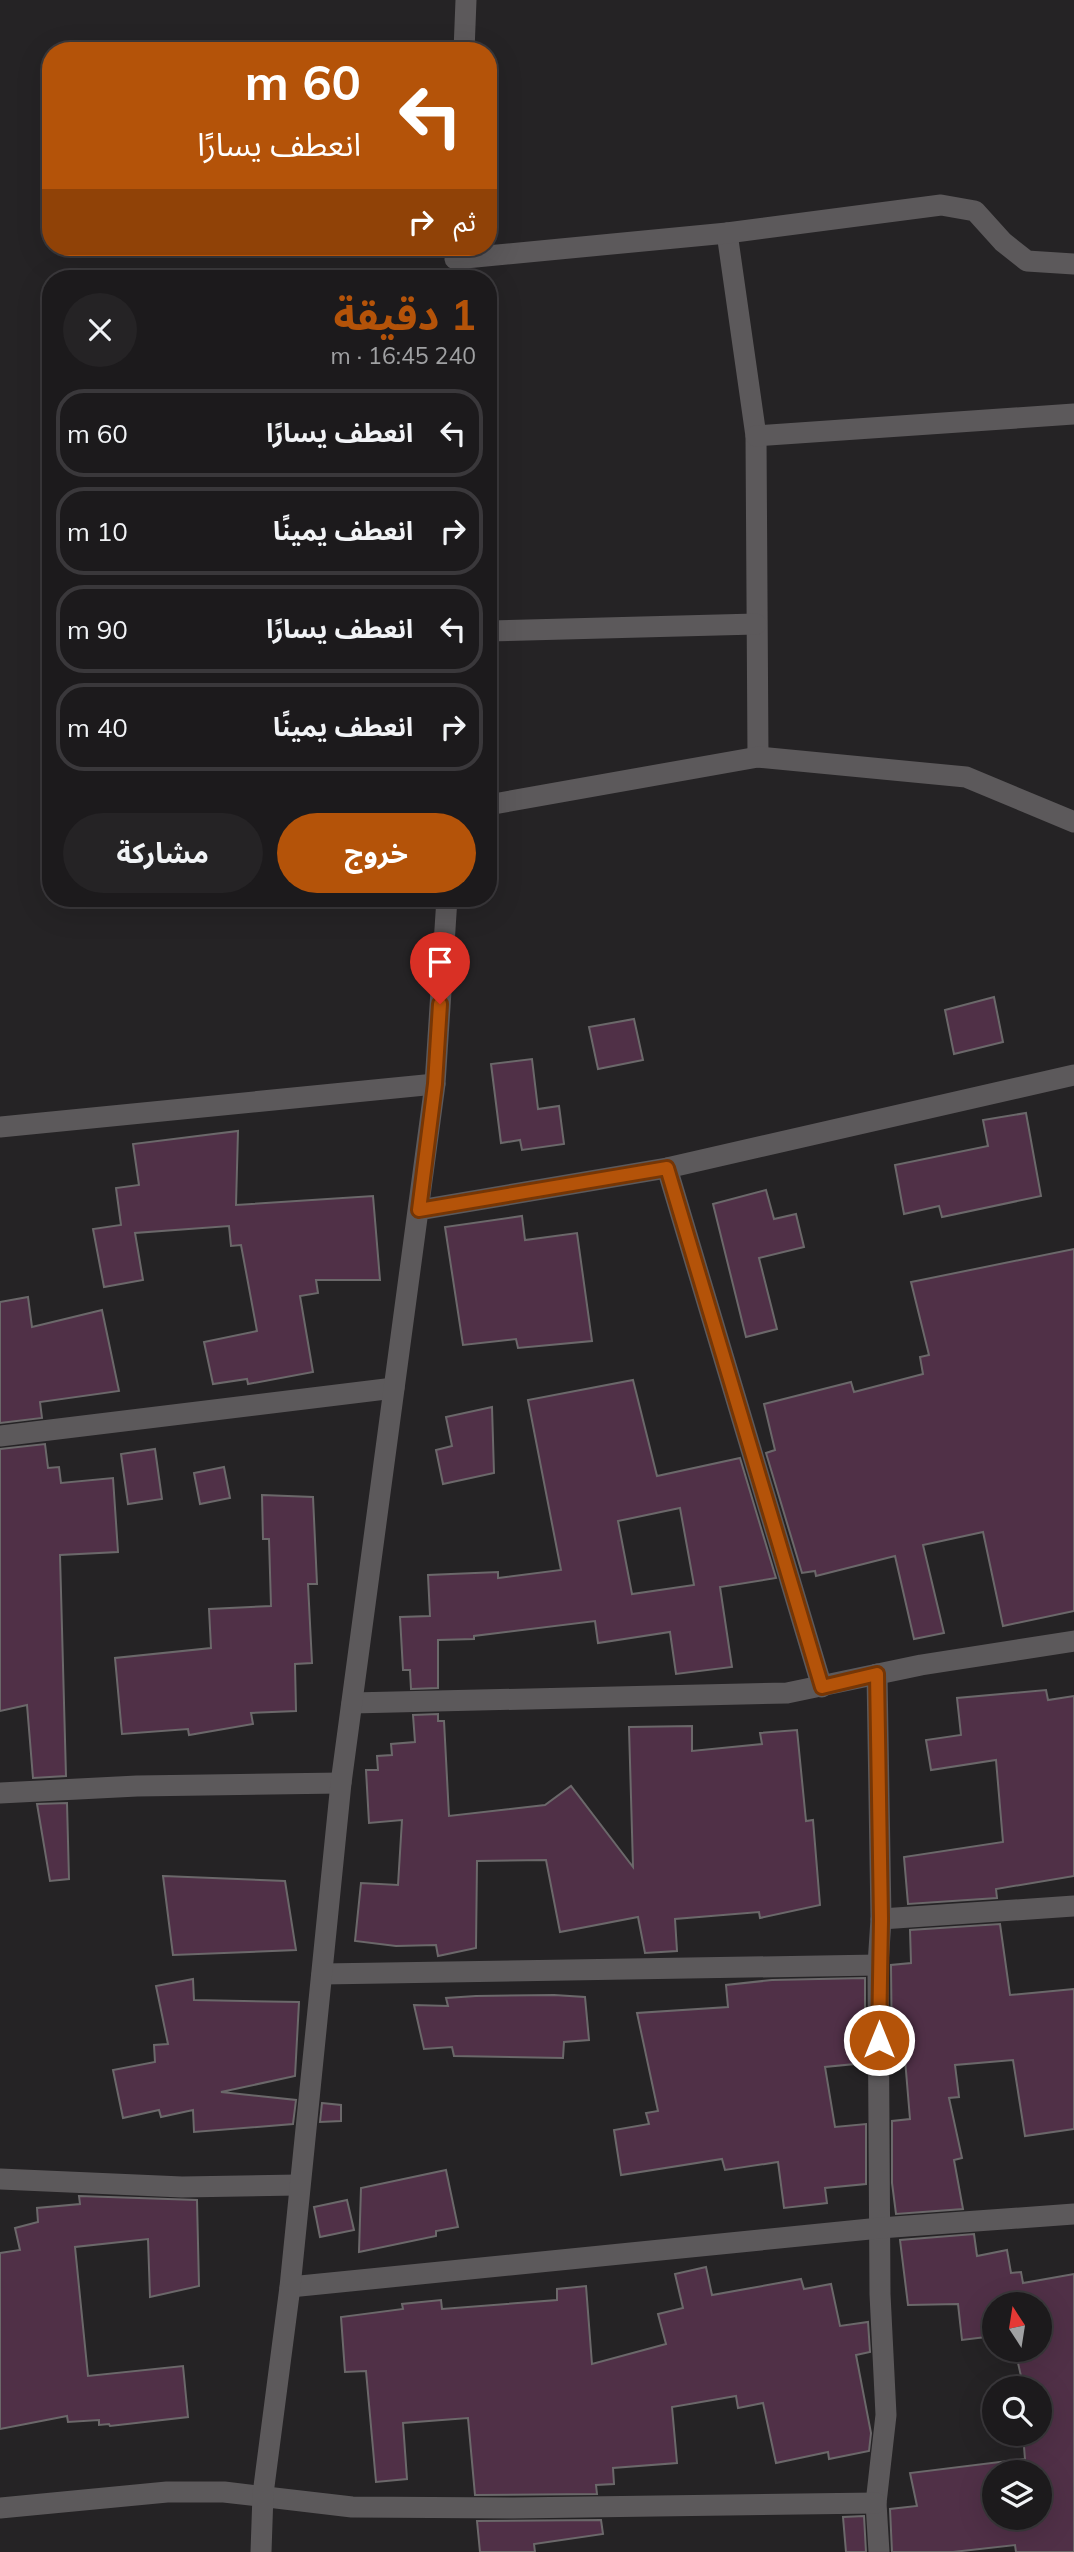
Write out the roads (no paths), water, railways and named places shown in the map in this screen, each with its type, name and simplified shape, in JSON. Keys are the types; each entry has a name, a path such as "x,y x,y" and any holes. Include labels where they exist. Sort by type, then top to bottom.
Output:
{"street":[{"path":"464,42 466,0"},
{"path":"455,261 727,233 941,205 975,211 1003,242 1027,261 1074,264"},
{"path":"727,233 756,436 758,757"},
{"path":"756,436 1074,414"},
{"path":"497,631 756,624"},
{"path":"497,803 758,757 966,777 1074,822"},
{"path":"261,2552 263,2494 290,2287 298,2185 341,1783 435,1084 446,907"},
{"path":"419,1210 667,1168 1074,1075"},
{"path":"0,1127 435,1084"},
{"path":"667,1168 822,1687"},
{"path":"0,1436 394,1388"},
{"path":"352,1703 788,1693 877,1674 1074,1641"},
{"path":"877,1674 881,1919 878,1965 880,2228 886,2415 876,2503 879,2552"},
{"path":"0,1793 136,1786 341,1783"},
{"path":"881,1919 1074,1906"},
{"path":"322,1974 878,1965"},
{"path":"0,2179 182,2187 298,2185"},
{"path":"290,2287 880,2228 1074,2214"},
{"path":"0,2508 167,2492 263,2494 352,2507 514,2508 876,2503"}]}
